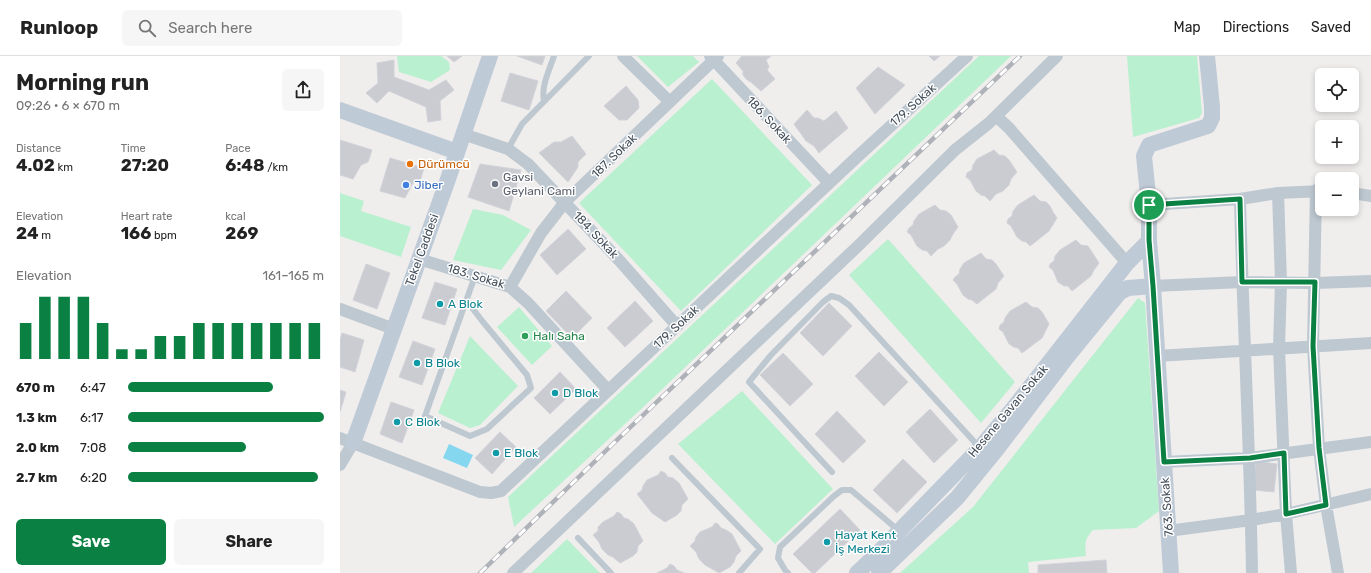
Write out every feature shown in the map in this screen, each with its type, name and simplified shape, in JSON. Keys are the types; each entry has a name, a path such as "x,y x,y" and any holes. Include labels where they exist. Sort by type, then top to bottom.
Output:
{"street":[{"name":"Tekel Caddesi","path":"346,440 394,329 490,56"},
{"path":"623,56 670,102"},
{"name":"179. Sokak","path":"346,440 480,492 501,491 829,183 967,56"},
{"path":"513,573 853,250 955,150 996,116 1057,56"},
{"name":"763. Sokak","path":"1171,573 1149,240 1149,205 1144,156 1149,145 1208,126 1212,118 1212,107 1207,56"},
{"name":"187. Sokak","path":"510,286 541,233 565,202 670,102 714,57"},
{"name":"186. Sokak","path":"714,57 829,183"},
{"path":"340,110 457,152"},
{"path":"996,116 1009,128 1127,263"},
{"name":"184. Sokak","path":"463,134 508,149 528,164 619,260 677,326"},
{"path":"1149,205 1240,199 1278,193 1315,190"},
{"path":"1278,193 1281,282 1279,348 1286,514 1291,573"},
{"path":"1359,194 1371,196"},
{"path":"1240,199 1252,520 1252,573"},
{"path":"1318,216 1313,346 1319,448 1326,505 1338,573"},
{"name":"Hesene Gavan Sokak","path":"857,573 980,448 1012,410 1127,263 1149,240"},
{"name":"183. Sokak","path":"419,259 510,286 528,303 608,390"},
{"path":"879,573 957,498 1120,292 1128,288 1242,282 1371,281"},
{"path":"340,309 394,329"},
{"path":"1157,356 1371,343"},
{"path":"340,465 346,440"},
{"path":"1164,462 1250,458 1371,442"},
{"path":"1168,531 1286,514 1371,494"}],"lane":[{"path":"544,101 544,85 554,56"},
{"path":"508,149 522,124 589,56"},
{"path":"466,300 527,375 531,388 487,429 470,436 425,416 466,300 475,276"},
{"path":"832,472 749,382 771,355 822,302 831,296 839,298 849,305 980,448"},
{"path":"672,458 760,549 739,573"},
{"path":"788,573 778,558 780,547 842,490 851,490 899,531"},
{"path":"578,538 611,573"}],"green space":[{"path":"397,56 441,56 449,62 450,70 431,82 399,72"},
{"path":"637,56 693,56 699,62 668,87"},
{"path":"979,56 1011,56 654,397 514,527 508,497"},
{"path":"1127,56 1197,56 1202,113 1199,118 1133,137"},
{"path":"712,79 812,185 681,311 579,203"},
{"path":"340,193 364,201 361,211 411,227 401,257 340,236"},
{"path":"473,209 503,215 531,230 501,270 453,260"},
{"path":"888,239 1015,382 981,423 849,275"},
{"path":"1138,298 1145,303 1159,511 1136,528 1093,530 1088,536 1086,542 1086,556 1028,562 1029,573 900,573 973,507"},
{"name":"Halı Saha","path":"519,307 552,346 532,365 497,327"},
{"path":"470,336 518,386 480,425 470,428 438,413"},
{"path":"742,391 833,489 775,544 678,444"},
{"path":"567,539 600,573 531,573"}],"water":[{"path":"449,444 473,455 467,468 443,458"}],"building":[{"path":"447,56 462,56 454,62"},
{"path":"517,56 545,56 542,65"},
{"path":"742,56 771,56 766,60 769,67 767,70 775,79 761,91 746,79 743,75 743,71 736,63"},
{"path":"929,56 940,56 934,61"},
{"path":"394,60 394,77 429,90 446,80 454,90 440,101 441,120 428,122 426,107 389,91 377,103 366,93 378,83 377,63"},
{"path":"878,67 905,85 875,114 856,88"},
{"path":"510,73 538,81 529,110 501,101"},
{"path":"626,86 638,100 639,108 627,120 619,120 604,106"},
{"path":"807,110 814,118 824,121 836,111 848,128 819,153 814,146 806,141 794,124"},
{"path":"572,136 586,154 578,162 578,167 568,182 539,153 554,142 561,142"},
{"path":"340,140 372,150 368,162 361,165 353,179 340,175"},
{"path":"994,150 999,155 1005,156 1017,172 1011,179 1009,185 1003,191 996,194 990,201 976,191 970,180 966,177 967,173 972,170 977,159"},
{"path":"390,158 424,168 420,181 413,183 405,198 380,191"},
{"name":"Gavsi Geylani Cami","path":"480,164 521,170 509,211 468,197"},
{"path":"1034,195 1040,201 1046,202 1050,206 1057,218 1049,231 1030,246 1017,237 1011,226 1007,223 1008,219 1012,216 1013,211 1018,205"},
{"path":"935,205 940,210 946,211 951,215 958,227 950,240 931,256 927,251 922,250 917,246 911,235 907,232 919,214"},
{"path":"568,229 586,249 557,275 540,255"},
{"path":"1076,240 1081,245 1088,246 1099,263 1091,276 1072,291 1068,286 1064,286 1058,282 1053,270 1049,267 1060,250"},
{"path":"981,253 986,259 992,260 996,264 1004,276 998,283 996,289 977,304 963,295 953,280 959,274 964,263"},
{"path":"366,264 390,273 377,309 353,300"},
{"name":"A Blok","path":"435,282 457,289 445,325 422,318"},
{"path":"566,291 592,318 572,338 546,311"},
{"path":"635,301 653,321 625,347 607,328"},
{"path":"1026,302 1032,307 1038,308 1049,324 1042,338 1022,353 1018,348 1009,344 1003,332 999,329 1000,325 1004,322 1010,311"},
{"path":"829,303 852,326 823,356 800,333"},
{"path":"342,333 364,340 355,372 340,367 340,340"},
{"name":"B Blok","path":"413,341 435,349 422,385 399,377"},
{"path":"879,352 908,382 884,406 855,376"},
{"path":"783,353 813,384 790,406 760,375"},
{"name":"D Blok","path":"560,372 576,389 550,414 534,398"},
{"path":"340,390 346,392 340,412"},
{"name":"C Blok","path":"391,402 414,410 402,443 380,434"},
{"path":"930,409 958,440 934,463 906,432"},
{"path":"837,411 866,441 843,463 815,434"},
{"name":"E Blok","path":"500,432 516,447 492,474 475,458"},
{"path":"903,459 927,482 897,513 873,490"},
{"path":"1256,461 1277,464 1274,492 1253,490"},
{"path":"661,471 679,483 688,499 682,505 681,511 677,515 665,522 652,513 637,494 642,490 647,480 658,475"},
{"name":"Hayat Kent İş Merkezi","path":"840,509 860,530 815,573 812,573 793,554"},
{"path":"617,512 634,524 643,541 638,546 637,552 633,556 620,563 602,549 599,542 593,535 598,531 598,527 603,522 614,516"},
{"path":"715,523 732,534 741,551 736,556 730,567 719,573 705,565 690,546 700,532 712,527"},
{"path":"1106,560 1107,573 1038,573 1038,565"},
{"path":"670,564 677,570 684,573 657,573 667,568"}],"railway":[{"path":"480,573 619,438 1020,56"}],"place":[{"name":"Dürümcü","path":"410,164"},
{"name":"Gavsi Geylani Cami","path":"495,184"},
{"name":"Jiber","path":"406,185"},
{"name":"A Blok","path":"440,304"},
{"name":"Halı Saha","path":"525,336"},
{"name":"B Blok","path":"417,363"},
{"name":"D Blok","path":"555,393"},
{"name":"C Blok","path":"397,422"},
{"name":"E Blok","path":"496,453"},
{"name":"Hayat Kent İş Merkezi","path":"827,542"}],"route":[{"path":"1240,199 1242,282 1315,282 1313,346 1319,448 1326,505 1286,514 1284,453 1250,458 1164,462 1149,240 1149,205 1240,199"}]}
